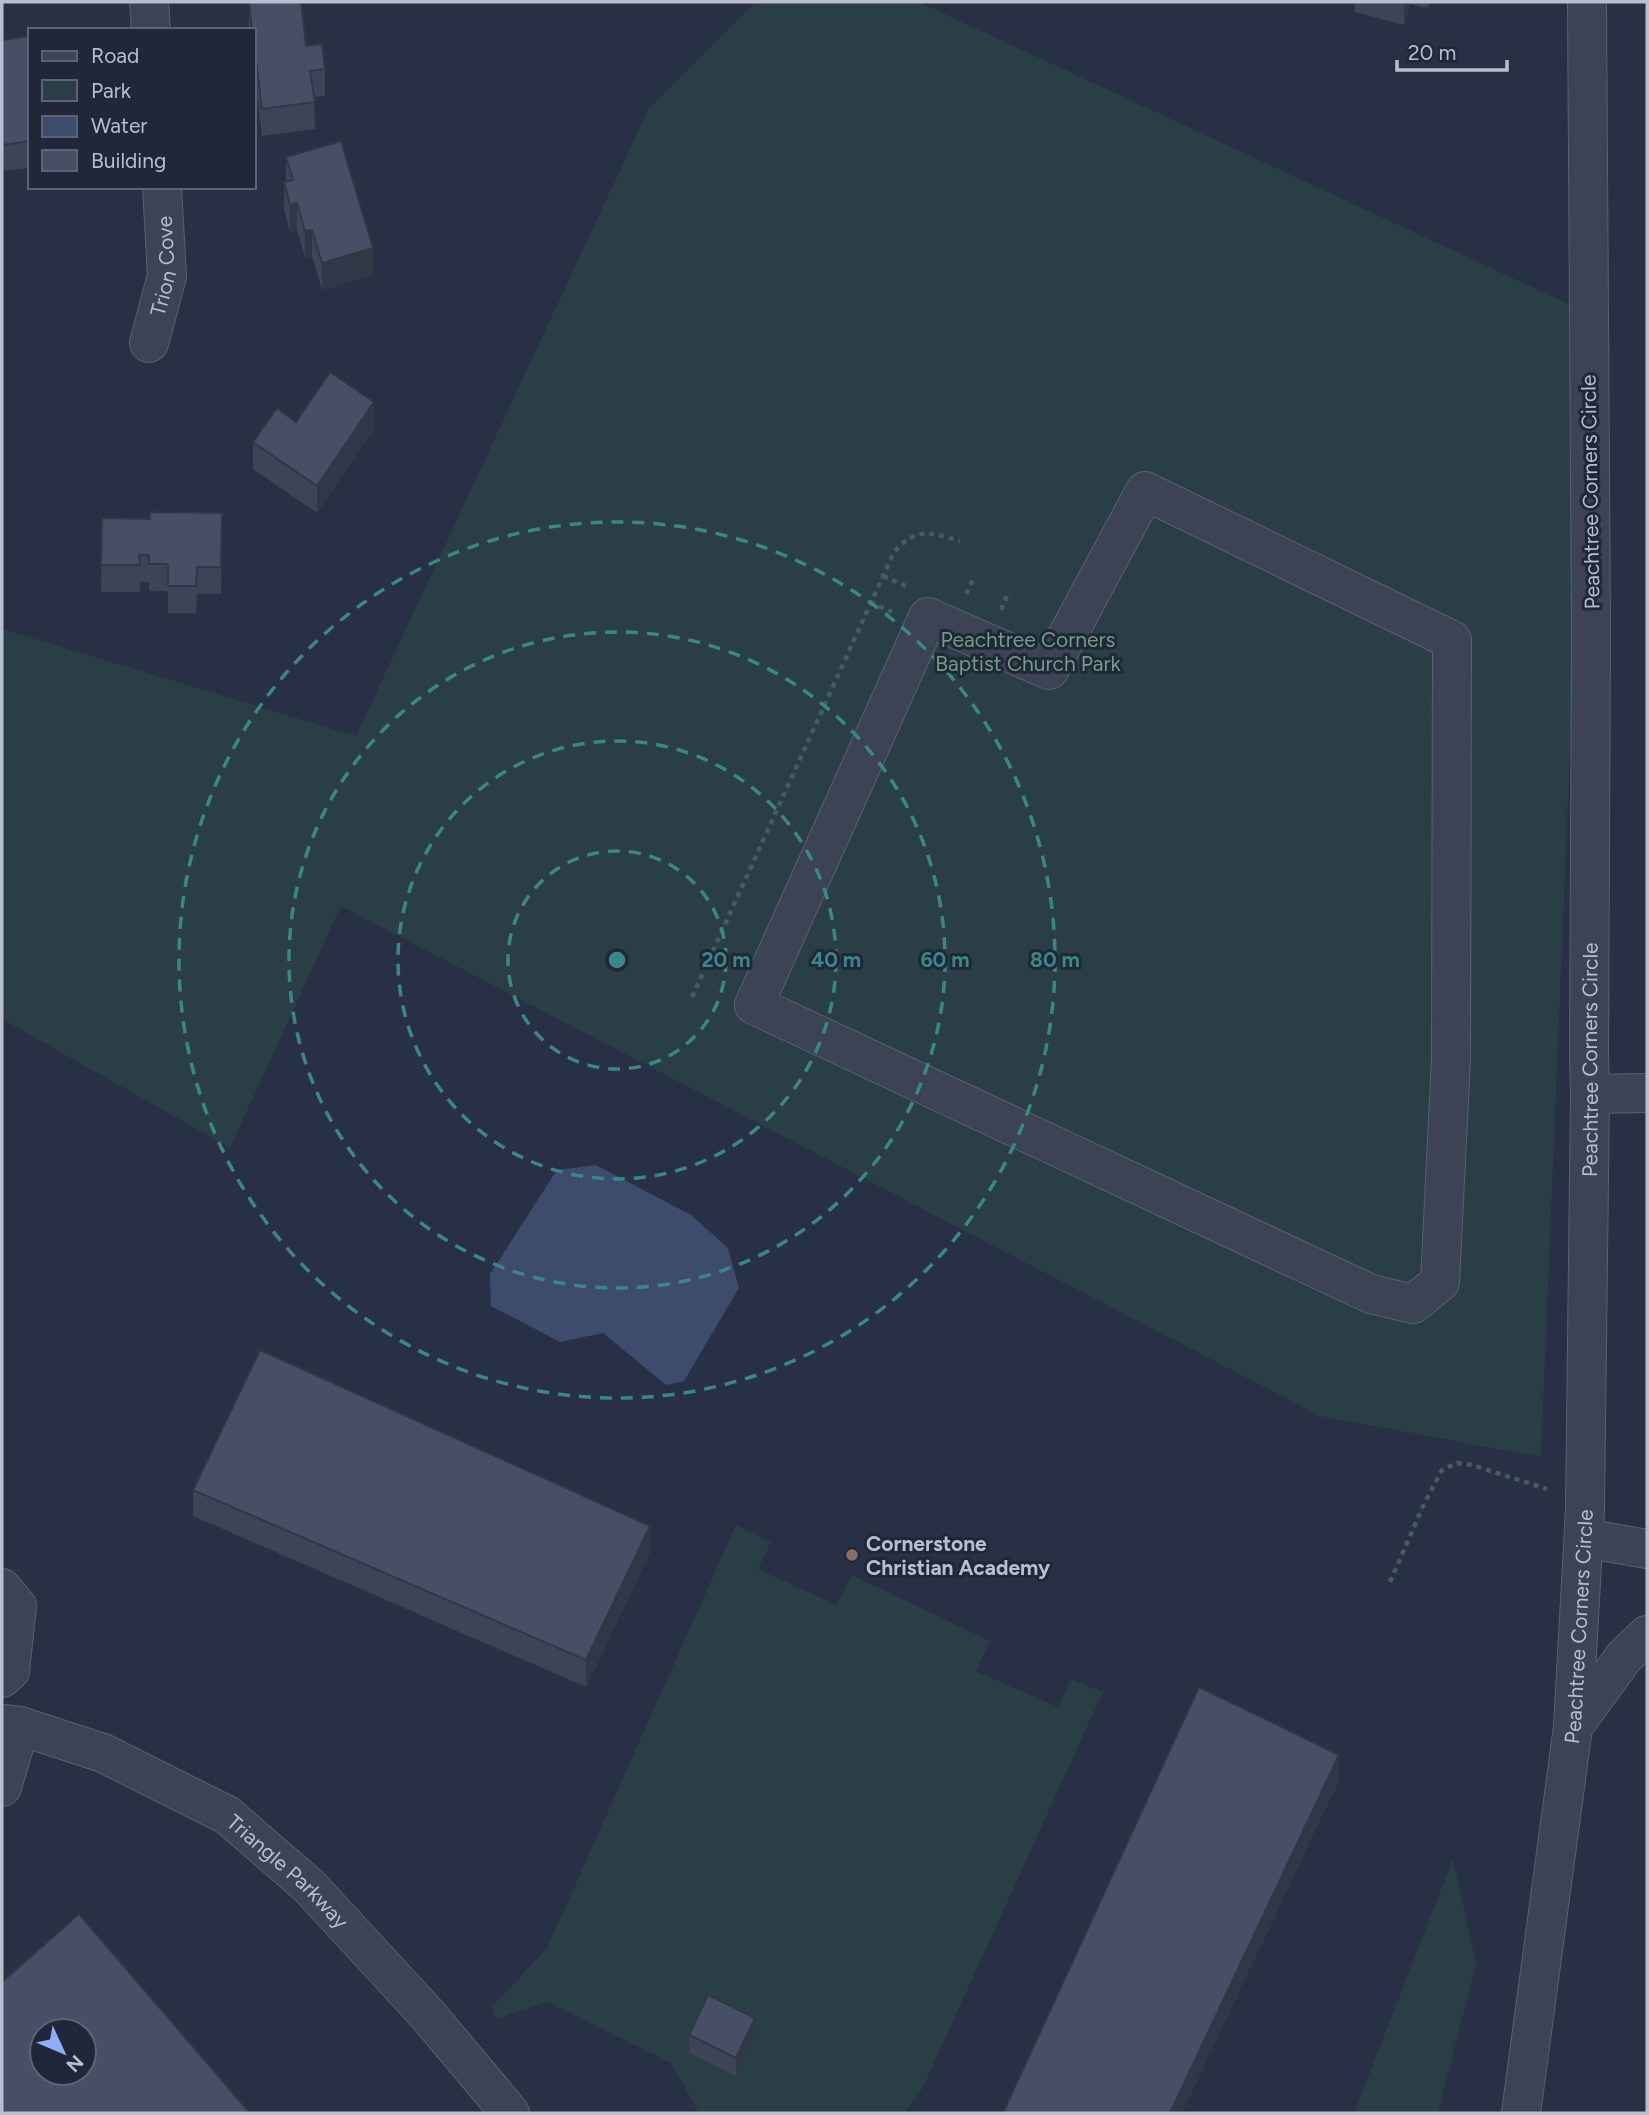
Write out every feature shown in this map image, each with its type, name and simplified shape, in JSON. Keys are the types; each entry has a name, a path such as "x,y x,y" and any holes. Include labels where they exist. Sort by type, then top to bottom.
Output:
{"street":[{"path":"149,2 151,28"},
{"name":"Peachtree Corners Circle","path":"1521,2113 1573,1727 1584,1538 1590,1094 1591,632 1587,2"},
{"name":"Trion Cove","path":"149,343 167,276 162,189"},
{"path":"1145,491 1452,640 1451,1059 1440,1282 1413,1304 1371,1294 754,1005 928,617 1049,670 1145,491"},
{"path":"1590,1094 1647,1093"},
{"path":"1584,1538 1647,1549"},
{"path":"2,1588 17,1606 10,1671 2,1678"},
{"path":"1573,1727 1624,1657 1647,1635"},
{"path":"2,1787 11,1725"},
{"name":"Triangle Parkway","path":"11,1725 103,1753 227,1815 309,1886 427,2014 510,2113"}],"path":[{"path":"692,997 894,552 906,539 921,533 960,541"},
{"path":"883,576 920,593"},
{"path":"1390,1583 1424,1504 1442,1470 1457,1463 1472,1465 1547,1489"}],"green space":[{"name":"Peachtree Corners Baptist Church Park","path":"756,2 919,2 1588,313 1541,1457 1320,1416 341,906 230,1148 2,1019 2,629 356,736 649,108"},
{"path":"736,1525 771,1542 758,1569 836,1605 852,1575 990,1641 976,1671 1058,1707 1071,1679 1103,1692 922,2089 905,2113 699,2113 671,2063 548,2002 496,2019 492,2007 547,1948"},
{"path":"1453,1859 1476,1963 1438,2113 1354,2113"}],"water":[{"path":"596,1165 691,1215 728,1248 739,1288 684,1381 666,1385 603,1333 560,1342 491,1306 490,1274 557,1170"}],"building":[{"path":"249,2 301,2 306,46 322,44 325,69 310,71 315,102 262,109 256,61 256,28 252,28"},
{"path":"28,36 28,141 2,145 2,40"},
{"path":"341,141 373,248 322,263 312,230 305,231 297,203 290,205 284,182 293,180 286,157"},
{"path":"330,372 374,402 317,486 253,442 277,408 296,422"},
{"path":"150,512 222,513 221,567 197,567 196,586 168,586 168,564 149,564 149,555 139,555 140,565 101,565 102,518 150,519"},
{"path":"260,1350 650,1526 586,1660 193,1490"},
{"path":"1199,1687 1339,1755 1170,2113 1003,2113"},
{"path":"79,1914 250,2113 2,2113 2,1982"},
{"path":"708,1995 755,2018 736,2058 689,2035"}],"place":[{"name":"Cornerstone Christian Academy","path":"852,1555"}]}
